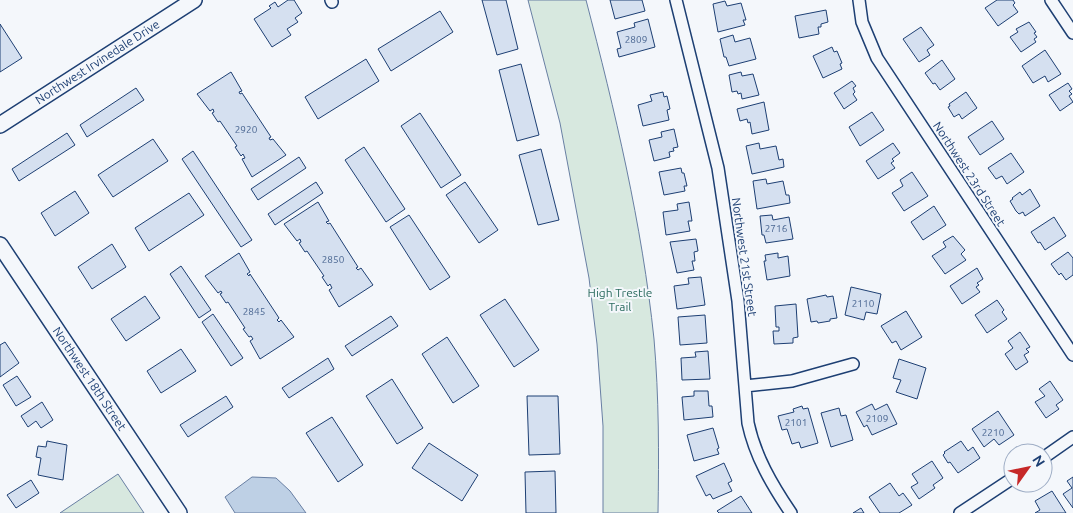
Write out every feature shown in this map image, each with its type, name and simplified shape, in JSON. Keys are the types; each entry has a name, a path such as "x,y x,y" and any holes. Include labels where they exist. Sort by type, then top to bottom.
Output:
{"main road":[{"name":"Northwest Irvinedale Drive","path":"0,125 194,0"},
{"name":"Northwest 18th Street","path":"0,246 179,513"}],"street":[{"name":"Northwest 21st Street","path":"676,0 718,168 738,301 748,423 752,443 760,462 791,513"},
{"name":"Northwest 23rd Street","path":"859,0 862,22 877,58 1073,356"},
{"path":"1051,0 1073,33"},
{"path":"745,386 792,381 853,364"},
{"path":"1053,451 1073,437"},
{"path":"960,513 1003,485"}],"green space":[{"name":"High Trestle Trail","path":"528,0 586,0 597,42 635,210 649,296 657,382 658,513 603,513 603,426 597,344 589,278 560,123"},
{"path":"118,474 144,513 60,513"}],"water":[{"path":"252,477 276,478 290,491 306,513 235,513 225,497"}],"building":[{"path":"288,0 294,0 302,13 295,18 298,22 287,29 291,35 272,47 254,19 271,8 269,6 275,2 278,7"},
{"path":"482,0 506,0 518,49 497,55"},
{"path":"610,0 642,0 645,11 615,19"},
{"path":"997,0 1013,0 1015,3 1013,5 1018,12 998,26 985,8"},
{"path":"725,1 727,6 741,3 746,20 743,20 745,25 718,32 713,4"},
{"path":"826,10 828,22 818,27 819,34 799,38 795,16"},
{"path":"440,11 453,32 391,71 378,49"},
{"path":"648,19 655,47 619,57 617,49 621,48 617,32 635,27 634,23"},
{"path":"1029,22 1036,32 1034,33 1037,37 1034,39 1036,42 1021,52 1010,37 1018,32 1016,29"},
{"path":"0,24 22,58 0,72"},
{"path":"921,27 934,45 927,50 930,55 919,62 903,39"},
{"path":"733,35 735,42 750,38 756,59 729,66 726,57 724,57 720,39"},
{"path":"832,47 834,52 837,51 842,63 840,64 842,69 823,78 813,56"},
{"path":"1045,50 1061,74 1048,82 1045,76 1033,83 1022,66"},
{"path":"366,59 379,81 318,119 305,97"},
{"path":"942,60 955,79 940,90 925,73"},
{"path":"521,64 539,135 517,141 499,70"},
{"path":"231,72 242,91 239,92 240,94 242,93 271,137 269,138 270,140 273,139 286,155 252,177 242,159 245,158 243,154 241,156 235,147 237,146 220,121 218,122 212,113 214,112 213,109 210,111 197,94"},
{"path":"741,72 742,76 753,74 759,95 742,99 741,93 738,94 737,91 732,92 729,75"},
{"path":"852,81 856,86 853,88 855,92 853,94 857,100 844,109 834,93"},
{"path":"1068,83 1072,89 1069,91 1072,94 1069,96 1073,102 1060,111 1049,95"},
{"path":"136,88 144,100 87,137 80,125"},
{"path":"663,92 664,97 667,96 670,109 667,110 669,120 643,126 638,105 652,101 650,95"},
{"path":"966,92 977,108 962,119 959,114 954,117 948,107 950,106 949,104"},
{"path":"764,102 769,130 752,134 750,122 748,123 747,119 740,121 737,109"},
{"path":"872,112 884,130 860,146 849,127"},
{"path":"420,113 461,175 441,188 401,126"},
{"path":"992,121 1004,139 980,155 968,137"},
{"path":"674,129 678,147 673,148 674,151 669,152 670,157 654,161 649,140 662,137 661,132"},
{"path":"67,133 75,145 19,181 12,169"},
{"path":"153,139 168,161 113,197 98,175"},
{"path":"759,143 760,149 776,146 779,160 783,159 784,167 752,174 746,146"},
{"path":"893,143 900,153 892,159 894,161 891,163 895,168 878,179 866,161"},
{"path":"364,147 405,209 386,222 345,160"},
{"path":"541,149 559,220 538,225 519,155"},
{"path":"193,151 252,240 241,247 182,159"},
{"path":"1011,153 1024,172 1007,184 1002,176 996,179 988,168"},
{"path":"299,157 306,168 258,200 251,189"},
{"path":"681,168 687,186 684,186 685,191 664,195 659,172"},
{"path":"912,172 928,196 904,211 892,193 903,186 900,180"},
{"path":"766,179 767,184 783,181 790,203 757,209 753,181"},
{"path":"316,182 323,193 275,225 268,214"},
{"path":"465,182 498,230 479,243 446,195"},
{"path":"1030,189 1040,206 1025,216 1023,212 1019,214 1016,211 1010,201 1020,192 1022,195"},
{"path":"75,191 89,213 55,236 41,213"},
{"path":"189,193 204,215 149,251 135,228"},
{"path":"318,202 329,221 326,222 330,223 358,267 356,268 358,270 361,268 373,285 339,307 329,290 332,288 330,284 328,286 322,277 324,276 307,251 305,252 299,243 301,242 300,239 297,241 284,224"},
{"path":"689,202 692,221 688,221 690,231 666,235 663,212 678,210 677,204"},
{"path":"934,206 946,225 923,240 911,222"},
{"path":"409,215 450,277 430,290 390,227"},
{"path":"772,215 773,220 789,217 793,239 766,243 764,235 762,235 760,216"},
{"path":"1054,217 1066,236 1045,250 1031,232"},
{"path":"953,236 965,250 961,254 966,260 945,274 932,256 946,247 943,242"},
{"path":"696,239 698,251 694,252 695,261 692,261 694,270 677,273 670,242"},
{"path":"112,244 126,267 92,289 78,267"},
{"path":"1068,252 1073,258 1073,275 1066,280 1061,273 1059,275 1051,264"},
{"path":"239,253 250,272 247,274 249,276 250,274 279,318 277,320 279,322 281,320 294,337 260,359 250,341 253,339 243,329 245,328 228,302 226,303 220,294 222,293 221,291 218,293 205,276"},
{"path":"778,253 778,258 788,256 790,276 767,280 765,255"},
{"path":"181,266 211,310 199,318 170,274"},
{"path":"977,268 983,279 977,283 979,285 976,287 980,292 962,304 950,286"},
{"path":"701,277 705,305 677,309 674,286 689,284 688,278"},
{"path":"851,287 881,294 877,314 866,312 864,320 845,315"},
{"path":"826,295 827,297 833,296 837,318 818,323 817,321 811,322 807,299"},
{"path":"145,296 160,318 126,341 111,319"},
{"path":"505,299 539,350 514,367 480,315"},
{"path":"997,300 1004,310 1002,312 1007,319 987,333 975,315"},
{"path":"796,304 798,337 793,338 793,343 774,344 773,331 779,331 779,327 776,327 775,306"},
{"path":"906,311 922,337 901,350 896,341 892,343 881,326"},
{"path":"213,314 243,358 231,366 202,322"},
{"path":"705,315 707,343 680,345 678,317"},
{"path":"391,316 398,326 352,356 345,346"},
{"path":"1020,332 1030,347 1026,349 1029,352 1024,355 1028,362 1016,370 1005,354 1013,348 1008,341"},
{"path":"447,337 479,386 453,403 422,354"},
{"path":"5,342 19,363 0,377 0,345"},
{"path":"181,349 196,371 161,393 147,371"},
{"path":"708,351 710,379 682,380 681,358 696,357 695,352"},
{"path":"328,358 334,369 289,398 282,388"},
{"path":"899,359 926,368 917,399 896,392 901,380 893,378"},
{"path":"17,376 31,397 16,406 3,385"},
{"path":"392,379 423,428 397,444 366,396"},
{"path":"1050,381 1063,400 1056,405 1059,409 1046,418 1035,402 1045,396 1039,389"},
{"path":"694,391 708,391 709,406 712,406 713,417 684,420 682,397 694,396"},
{"path":"226,396 233,407 188,437 180,425"},
{"path":"527,396 558,396 560,454 529,455"},
{"path":"42,402 53,420 41,428 36,421 28,427 21,416"},
{"path":"872,404 875,410 887,404 897,424 872,435 867,425 864,427 856,412"},
{"path":"802,406 803,409 808,408 818,443 801,448 799,442 792,444 787,429 782,430 778,416 794,412 793,409"},
{"path":"839,408 841,416 846,415 853,440 831,447 821,413"},
{"path":"998,411 1014,435 999,445 994,439 984,447 972,429"},
{"path":"332,417 363,465 338,482 306,433"},
{"path":"713,428 719,454 694,461 687,435"},
{"path":"47,441 67,445 63,480 38,475 41,458 36,457 38,446 46,447"},
{"path":"961,441 968,451 973,447 980,458 958,473 943,455 944,452"},
{"path":"429,443 478,475 462,501 412,468"},
{"path":"932,461 943,478 933,485 935,488 919,499 911,487 918,483 912,474"},
{"path":"724,463 732,481 728,483 732,491 713,499 710,494 706,496 696,476"},
{"path":"555,471 556,513 526,513 525,472"},
{"path":"1073,477 1073,508 1063,494 1072,488 1067,481"},
{"path":"31,480 39,493 16,508 7,495"},
{"path":"890,483 899,496 903,493 912,505 899,513 880,513 869,497"},
{"path":"1053,493 1066,513 1035,513 1040,510 1035,501"},
{"path":"741,496 752,513 719,513 717,511"},
{"path":"861,508 864,513 853,513"}]}
